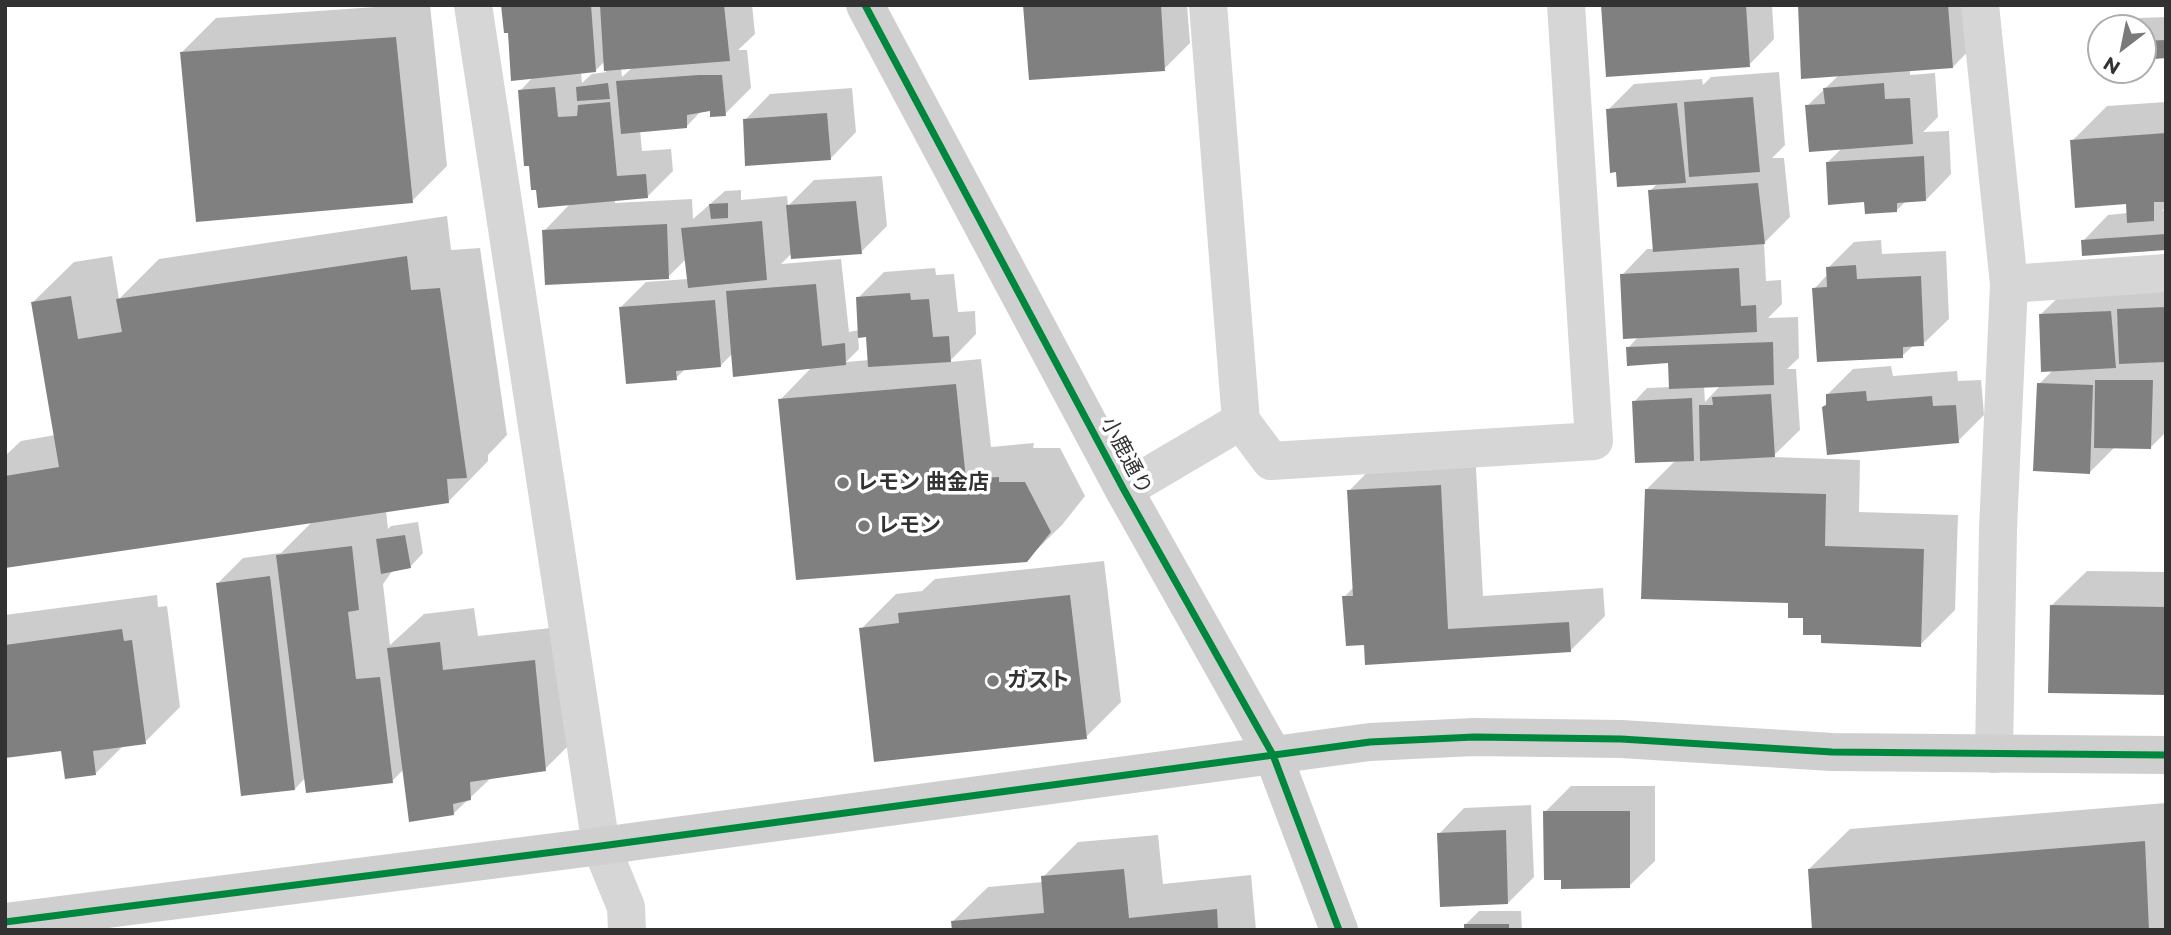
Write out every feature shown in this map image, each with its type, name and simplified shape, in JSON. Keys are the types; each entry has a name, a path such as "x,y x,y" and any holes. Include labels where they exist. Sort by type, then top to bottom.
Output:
{"street":[{"path":"473,5 601,846 626,907 626,930"},
{"name":"小鹿通り","path":"864,5 1124,490 1273,755 1339,930"},
{"path":"1208,5 1241,421 1271,461 1594,441 1566,5"},
{"path":"1980,5 2009,284 1998,529 1994,754"},
{"path":"2009,284 2166,273"},
{"path":"1124,490 1241,421"},
{"path":"5,922 601,846 1370,742 1474,737 1621,739 1832,752 2166,755"}],"building":[{"path":"501,5 591,5 596,72 511,81 508,33 504,33"},
{"path":"600,5 724,5 730,61 604,71"},
{"path":"1023,5 1161,5 1165,71 1029,80"},
{"path":"1601,5 1746,5 1750,67 1606,77"},
{"path":"1798,5 1948,5 1953,68 1801,79"},
{"path":"396,37 413,203 196,222 180,52"},
{"path":"2157,40 2166,40 2166,58 2157,59"},
{"path":"722,75 726,116 710,117 710,111 687,115 687,128 621,134 616,81"},
{"path":"608,83 610,99 577,101 576,87"},
{"path":"1884,83 1885,99 1910,98 1913,144 1809,152 1805,105 1825,104 1823,88"},
{"path":"555,87 558,117 577,116 578,105 610,102 617,176 646,174 648,198 538,208 536,190 531,190 529,166 524,166 518,90"},
{"path":"1753,97 1760,172 1689,177 1684,102"},
{"path":"1677,103 1686,183 1617,187 1616,172 1610,173 1606,109"},
{"path":"827,113 831,160 745,166 743,119"},
{"path":"2166,133 2166,202 2154,202 2154,221 2127,223 2126,204 2075,208 2070,140"},
{"path":"1924,156 1926,201 1897,203 1897,212 1865,214 1864,202 1828,205 1826,162"},
{"path":"1758,183 1765,244 1653,252 1648,190"},
{"path":"856,201 862,254 791,259 786,205"},
{"path":"728,203 728,218 711,219 709,204"},
{"path":"762,221 767,280 688,288 681,228"},
{"path":"667,224 669,279 545,285 542,230"},
{"path":"2166,234 2166,250 2082,256 2081,240"},
{"path":"407,256 411,290 440,288 467,478 447,479 449,503 5,568 5,476 59,467 31,302 71,296 78,339 122,332 116,299"},
{"path":"1856,265 1857,279 1921,276 1924,346 1903,347 1903,358 1817,362 1812,288 1827,287 1826,267"},
{"path":"1739,268 1741,306 1756,305 1757,332 1623,339 1620,274"},
{"path":"816,284 822,346 845,343 846,365 733,377 726,291"},
{"path":"910,293 911,300 929,299 933,337 949,336 951,362 868,367 866,337 858,338 856,297"},
{"path":"715,300 721,367 676,371 677,380 626,384 619,307"},
{"path":"2166,307 2166,362 2119,364 2117,309"},
{"path":"2111,311 2116,368 2041,372 2039,314"},
{"path":"1773,342 1774,385 1669,389 1668,363 1627,366 1626,347"},
{"path":"2095,380 2153,380 2151,449 2094,448"},
{"path":"2037,383 2093,385 2090,474 2033,471"},
{"name":"レモン 曲金店","path":"956,384 966,479 999,477 999,482 1025,482 1051,532 1027,562 796,580 778,399"},
{"path":"1866,391 1867,401 1932,396 1933,406 1956,405 1959,443 1827,455 1822,407 1826,405 1826,394"},
{"path":"1771,394 1775,457 1700,461 1699,405 1713,405 1712,397"},
{"path":"1692,398 1694,461 1635,463 1632,401"},
{"path":"1441,485 1448,629 1569,622 1571,652 1365,665 1364,645 1346,646 1342,596 1353,596 1347,490"},
{"path":"1645,489 1826,494 1825,546 1924,549 1921,647 1821,643 1821,635 1803,635 1803,618 1788,618 1788,603 1641,599"},
{"path":"405,535 411,568 381,574 376,539"},
{"path":"352,546 359,610 348,612 356,679 380,677 393,783 306,793 276,555"},
{"path":"270,576 295,790 241,796 216,583"},
{"path":"1070,595 1087,739 874,762 859,628 899,623 898,613"},
{"path":"2050,605 2166,607 2166,695 2048,693"},
{"path":"122,629 124,641 132,640 146,744 93,751 96,775 65,779 61,751 5,758 5,645"},
{"path":"440,642 443,670 535,660 546,771 470,782 471,800 453,804 454,815 409,822 387,648"},
{"path":"1543,811 1630,811 1630,888 1561,889 1561,880 1544,880"},
{"path":"1506,830 1508,904 1440,907 1437,833"},
{"path":"2145,841 2149,930 1812,930 1808,869"},
{"path":"1124,869 1129,918 1217,909 1218,930 952,930 951,921 1044,913 1041,876"},
{"path":"1464,924 1509,924 1509,930 1464,930"}],"cycle path":[{"path":"865,5 1124,490 1273,755 1339,930"},
{"path":"5,922 601,846 1370,742 1474,737 1621,739 1832,752 2166,755"}],"place":[{"name":"レモン 曲金店","path":"843,483"},
{"name":"レモン","path":"864,526"},
{"name":"ガスト","path":"993,681"}]}
